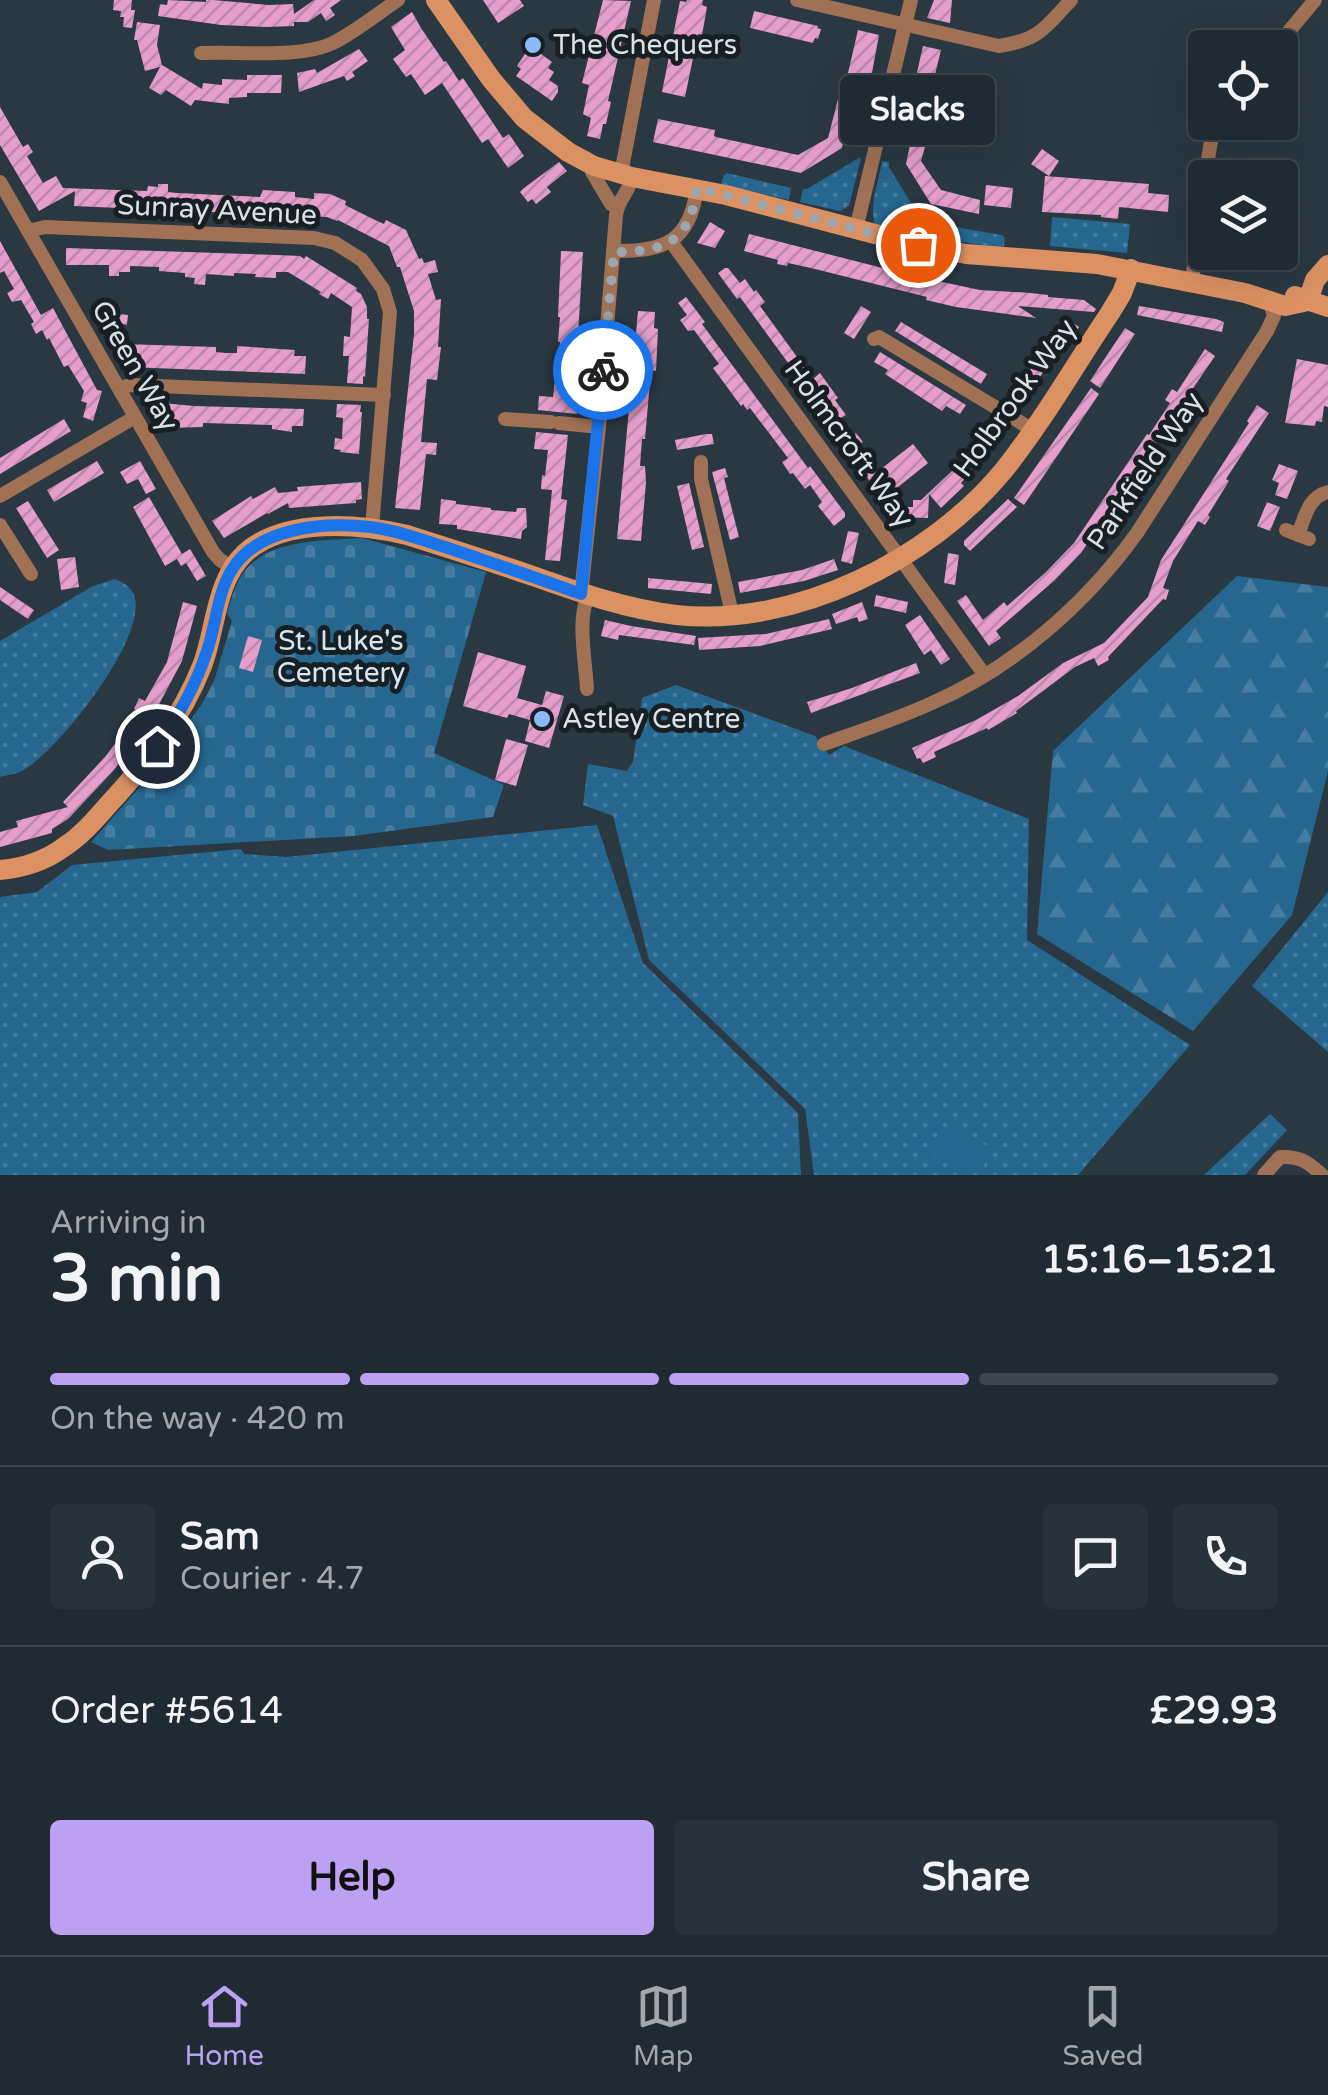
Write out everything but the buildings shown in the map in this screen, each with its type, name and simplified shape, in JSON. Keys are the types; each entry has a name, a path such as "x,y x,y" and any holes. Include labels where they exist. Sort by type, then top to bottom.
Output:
{"street":[{"path":"201,53 293,53 331,44 398,0"},
{"path":"436,0 491,80 524,118 568,152 594,166 627,176 697,188 966,254 1070,260 1131,269 1192,281 1268,305 1272,291 1318,304 1314,280 1328,265"},
{"path":"588,689 582,615 617,206 631,183 627,176 654,0"},
{"path":"798,0 999,46 1020,43 1039,34 1071,0"},
{"path":"856,229 911,0"},
{"path":"1290,30 1315,0"},
{"path":"594,166 592,172 611,204 617,206"},
{"name":"Green Way","path":"0,182 213,552 233,568"},
{"path":"614,252 652,250 672,242 684,230 697,188"},
{"name":"Sunray Avenue","path":"28,231 45,227 314,238 354,253 370,269 387,300 390,324 372,527"},
{"name":"Holmcroft Way","path":"672,242 984,674"},
{"name":"Holbrook Way","path":"233,568 246,553 276,536 330,526 372,527 615,604 676,615 730,615 808,600 901,558 973,504 1004,470 1032,430 1110,313 1131,269"},
{"path":"1192,281 1193,270"},
{"name":"Parkfield Way","path":"824,744 935,702 984,674 1036,640 1091,590 1137,533 1267,331 1268,305"},
{"path":"874,339 878,337 1032,430"},
{"path":"119,388 131,385 384,395"},
{"path":"0,496 135,417"},
{"path":"505,418 599,427"},
{"path":"701,462 700,480 730,615"},
{"path":"1298,535 1310,503 1328,492"},
{"path":"0,525 31,574"},
{"path":"0,870 41,860 68,846 144,763 192,689 233,568"},
{"path":"1264,1175 1280,1157 1293,1156 1306,1160 1322,1175"}],"green space":[{"path":"859,158 849,206 840,211 800,202 803,189"},
{"path":"882,161 889,162 920,218 916,235 875,224 874,201"},
{"path":"727,173 791,188 789,200 721,184"},
{"path":"1052,217 1130,224 1127,253 1050,246"},
{"path":"928,220 1002,235 1004,246 925,236"},
{"name":"St. Luke's Cemetery","path":"362,538 486,572 434,753 504,785 493,817 354,836 108,850 91,842 153,772 202,704 214,681 232,621 227,613 247,568 258,558 286,546"},
{"path":"1237,576 1328,587 1328,771 1292,915 1193,1031 1037,934 1053,751"},
{"path":"115,579 132,591 135,611 116,662 78,717 38,760 22,771 0,777 0,641 93,586"},
{"path":"676,685 815,736 829,755 844,746 1029,819 1027,940 1190,1045 1078,1175 814,1175 805,1109 649,960 613,816 583,805 588,764 627,771 633,762 642,698"},
{"path":"597,825 643,963 798,1113 801,1175 0,1175 0,897 37,892 72,865 241,849 244,854 286,857"},
{"path":"1328,892 1328,1052 1252,986"},
{"path":"1270,1114 1287,1130 1245,1175 1204,1175"},
{"path":"943,1127 991,1147 980,1175 931,1155"}],"way so far":[{"path":"603,370 614,252 652,250 672,242 684,230 697,188 918,245"}],"place":[{"name":"The Chequers","path":"533,45"},
{"name":"Slacks","path":"918,245"},
{"name":"Astley Centre","path":"542,719"}],"route":[{"path":"157,746 201,669 225,583 233,568 246,553 276,536 330,526 372,527 407,535 581,594 603,370"}]}
